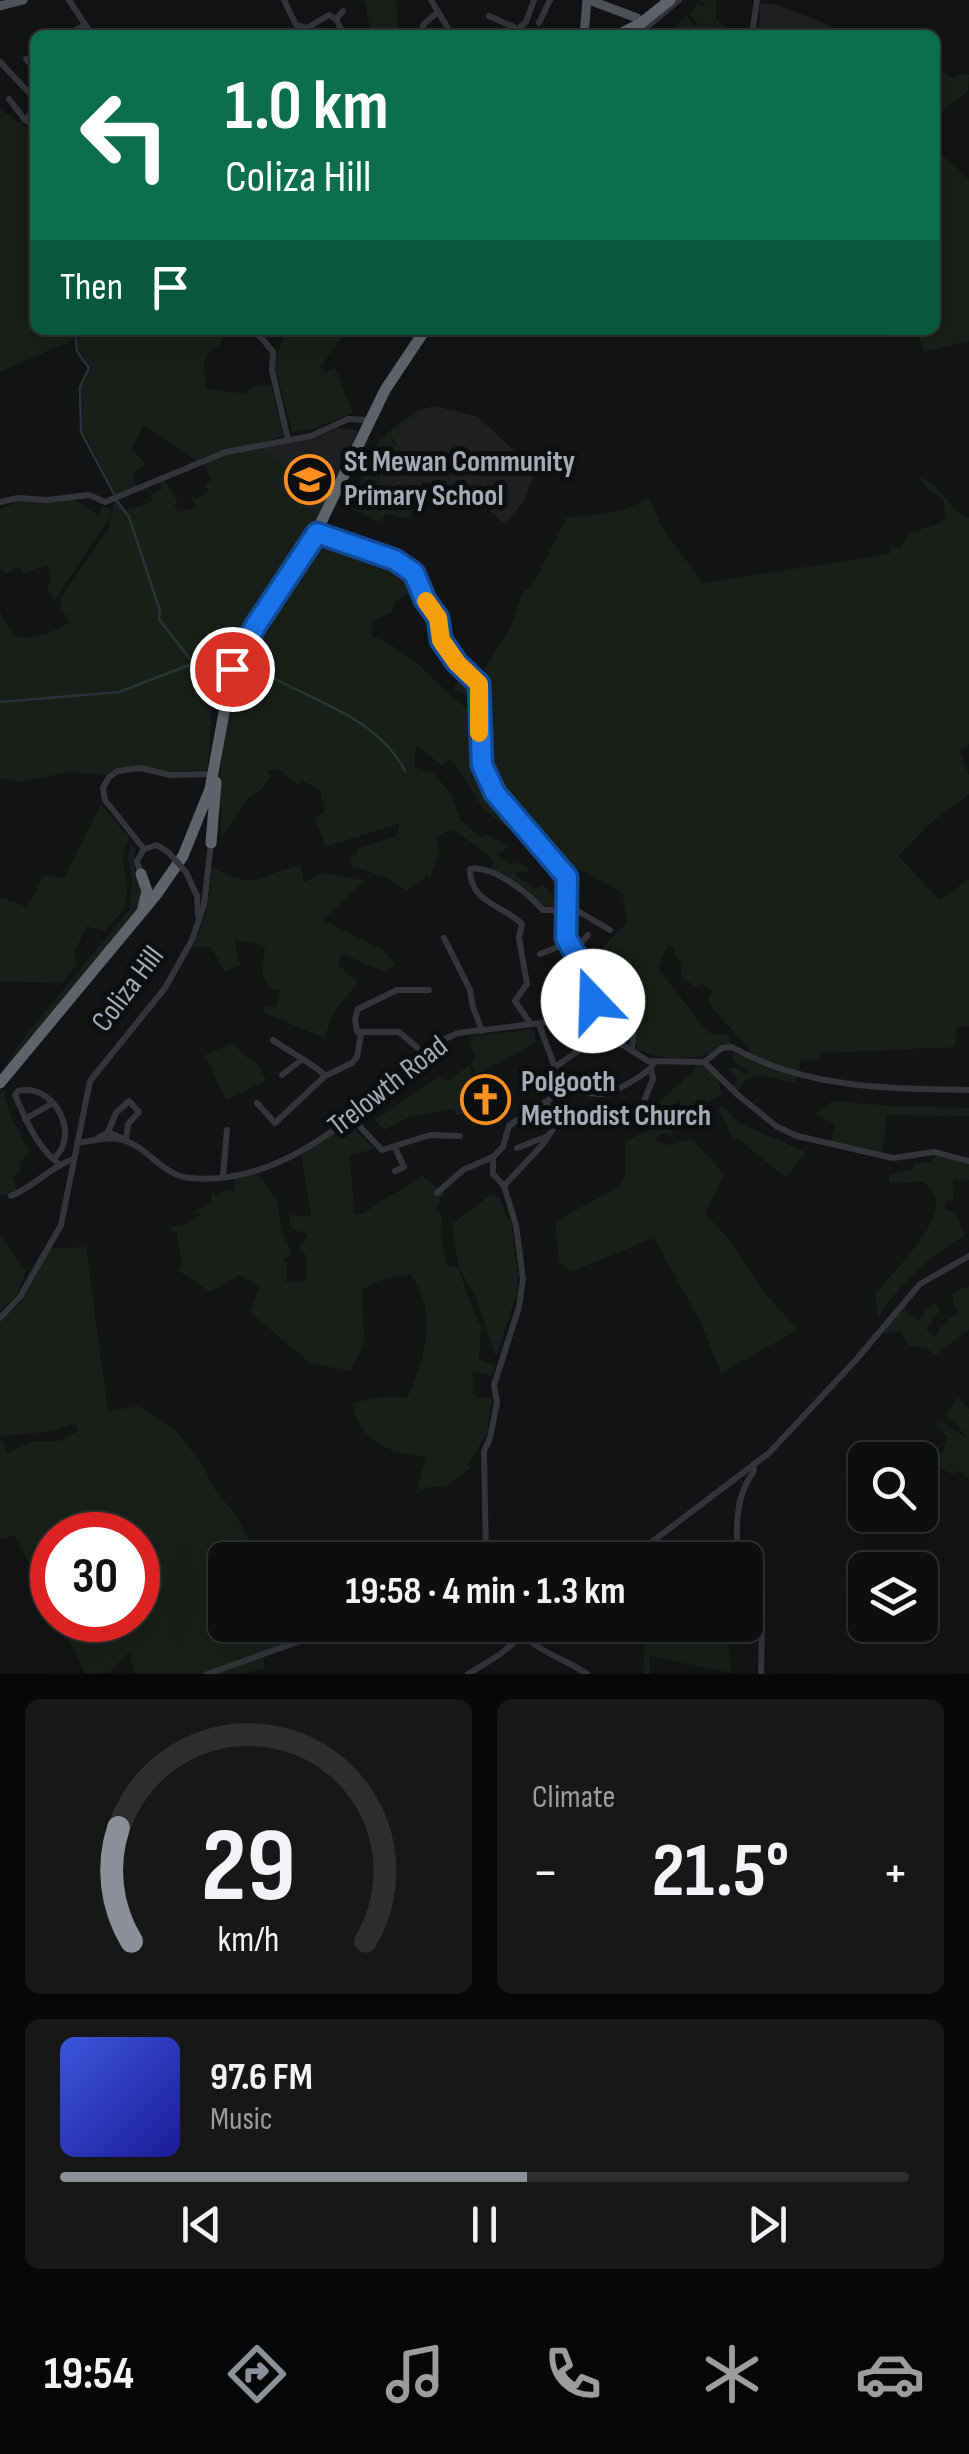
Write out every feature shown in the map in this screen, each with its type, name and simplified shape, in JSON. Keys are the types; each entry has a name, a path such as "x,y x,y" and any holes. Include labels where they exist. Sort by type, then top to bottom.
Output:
{"highway":[{"path":"627,30 673,2"},
{"path":"0,1083 142,912 168,878 196,829 213,774 232,669 317,533 370,420 421,335"},
{"path":"212,843 216,785 213,774"},
{"path":"142,874 154,881 168,878"},
{"path":"142,874 147,891 142,912"}],"main road":[{"path":"0,6 22,0"},
{"path":"585,30 588,0 618,5 640,23"}],"street":[{"path":"69,0 88,30"},
{"path":"284,0 293,21 302,27 312,26 324,16 336,19 342,30"},
{"path":"430,0 449,30"},
{"path":"489,16 518,29 526,22 534,0"},
{"path":"539,23 550,0"},
{"path":"753,30 757,0"},
{"path":"336,19 343,11"},
{"path":"421,30 438,12"},
{"path":"76,30 84,26"},
{"path":"509,30 512,26"},
{"path":"25,59 30,64"},
{"path":"0,62 30,95"},
{"path":"27,92 30,89"},
{"path":"9,99 30,123"},
{"path":"25,120 30,115"},
{"path":"258,335 273,352 272,370 288,440"},
{"path":"0,502 89,494 102,502 226,452 312,436 352,419 370,420"},
{"path":"317,533 395,560 414,573 438,618 441,640 479,684 482,765 495,793 567,877 567,941 590,979 599,1030"},
{"path":"144,849 105,800 103,788 108,776 141,768 170,775 213,774"},
{"name":"Coliza Hill","path":"0,1318 20,1297 59,1230 92,1077 174,976 198,922 207,884 206,846 212,843"},
{"path":"142,874 136,860 144,849 157,845 168,853 192,880 198,922"},
{"path":"557,1094 555,1067 535,1024 515,1001 527,984 519,938 522,924 481,898 469,878 470,870 492,871 530,894 543,910 566,916"},
{"path":"192,880 207,884"},
{"path":"566,904 610,930"},
{"path":"540,954 567,941 581,943 588,935"},
{"path":"444,938 470,990 482,1030"},
{"path":"361,1034 356,1028 358,1009 397,990 429,990"},
{"path":"593,1008 583,1018 653,1066"},
{"path":"619,1011 625,1009 629,1014 634,1042 631,1051"},
{"name":"Trelowth Road","path":"108,1132 179,1176 223,1176 270,1167 351,1117 450,1035 583,1018"},
{"path":"361,1034 399,1032 425,1054"},
{"path":"256,1103 276,1123 325,1076 355,1060 361,1034"},
{"path":"273,1040 300,1061 320,1068 325,1076"},
{"path":"437,1193 464,1170 493,1158 503,1147 509,1126 548,1104 557,1094 602,1094 639,1078 653,1066 704,1062 722,1048 732,1046 756,1060 831,1081 969,1090"},
{"path":"555,1067 578,1052"},
{"path":"282,1075 300,1061"},
{"path":"704,1062 750,1106 797,1136 894,1158 934,1152 969,1161"},
{"path":"596,1106 622,1114 642,1106 653,1066"},
{"path":"52,1159 64,1147 67,1136 53,1103 33,1089 18,1091 14,1095 33,1136 52,1159 60,1165"},
{"path":"504,1186 557,1123 572,1120 596,1106 602,1094"},
{"path":"77,1143 126,1140 128,1124 139,1112 129,1102 116,1113 108,1132 94,1141"},
{"path":"25,1119 53,1103"},
{"path":"548,1104 557,1123"},
{"path":"351,1117 379,1149 394,1148 430,1135 460,1136"},
{"path":"223,1176 227,1130"},
{"path":"517,1148 548,1136"},
{"path":"394,1148 404,1167 395,1171"},
{"path":"486,1542 484,1451 497,1403 494,1385 519,1307 523,1279 516,1225 504,1186 493,1174 493,1158"},
{"path":"11,1196 29,1189 74,1159"},
{"path":"652,1542 789,1434 920,1284 969,1256"},
{"path":"737,1542 741,1492 754,1471 753,1465"},
{"path":"207,1674 298,1642"},
{"path":"468,1674 513,1642"},
{"path":"532,1642 586,1674"},
{"path":"761,1674 762,1642"}],"shaded area":[{"path":"364,0 396,0 399,30 371,30"},
{"path":"699,0 716,0 716,19 727,30 677,30 687,16 695,27 697,22 689,14 698,3 704,7 705,3"},
{"path":"760,3 777,5 830,25 832,30 757,30"},
{"path":"940,69 954,79 960,73 969,75 968,91 940,113"},
{"path":"0,109 30,130 30,335 71,335 72,341 0,372"},
{"path":"940,153 969,180 969,341 924,352 919,335 940,335"},
{"path":"78,335 223,335 219,346 207,353 207,389 246,394 252,386 271,385 283,436 199,462 143,425 132,449 146,465 133,472 136,486 116,494 83,431 82,387 91,368 79,349"},
{"path":"285,335 343,335 320,367 326,372 335,368 353,413 313,429 292,432 275,359"},
{"path":"434,406 478,417 517,453 537,465 525,499 505,525 473,494 422,482 416,502 374,499 385,453 396,445 390,433 421,410"},
{"path":"417,410 421,410 390,433 397,446 385,453 375,498 414,502 411,517 388,513 379,522 355,510 363,472 379,442"},
{"name":"St Mewan Community Primary School","path":"338,428 357,432 350,455 319,516 274,488 260,447 313,439"},
{"path":"260,447 286,469 275,488 319,516 284,576 220,662 214,677 208,770 171,772 146,766 108,775 70,772 19,782 0,778 0,612 13,636 27,638 47,634 71,622 62,610 60,598 109,528 114,501 117,499 125,511 152,502 151,495 162,489 159,483 164,481 178,502 174,506 178,512 196,508 199,511 190,495 195,499 208,491 205,485 211,480 204,464 227,453"},
{"path":"919,477 934,485 956,510 969,518 969,744 960,750 969,776 969,794 928,825 898,856 940,900 969,879 969,1026 957,1026 955,1047 821,1053 819,1059 801,1061 796,1083 757,1075 745,1081 738,1091 734,1087 737,1077 728,1069 736,1067 745,1075 749,1070 733,1062 732,1052 743,1055 750,1049 711,1007 708,998 712,992 702,983 696,987 682,978 681,963 668,944 658,968 708,1033 729,1035 730,1045 684,1058 637,1050 632,1015 636,1000 613,976 600,950 627,923 622,892 540,849 526,835 519,837 483,809 454,762 450,759 442,765 416,746 414,767 434,773 451,795 460,820 480,837 488,835 509,847 497,854 511,865 516,862 529,868 527,872 517,871 516,876 536,888 544,885 557,902 564,902 564,908 541,905 525,889 492,868 494,862 485,852 452,829 436,837 440,851 430,878 427,876 406,891 390,879 350,865 358,848 397,836 400,823 326,847 315,819 325,811 320,790 303,781 298,785 279,769 267,771 271,776 249,797 221,838 224,721 233,685 253,638 321,544 363,549 390,560 412,577 420,588 395,601 392,612 373,621 371,636 400,650 472,712 472,696 482,685 480,676 510,628 524,590 531,589 567,517 620,510 649,498 660,524 702,583 890,554 891,547 901,548 908,534 940,523 946,517 943,500"},
{"path":"73,499 98,515 103,507 109,508 111,515 54,601 47,589 51,580 48,565 23,573 20,567 5,574 0,567 0,509 15,500"},
{"path":"458,680 475,688 472,696 453,690"},
{"path":"101,804 129,838 123,857 127,895 122,911 105,931 87,926 75,950 76,965 62,983 0,981 0,897 28,907 44,875 64,878"},
{"path":"130,845 136,847 135,868 143,904 0,1074 25,1036 130,909"},
{"path":"300,865 304,882 324,873 364,881 323,920 385,951 396,965 385,972 342,954 338,965 358,982 333,1014 324,1038 263,1012 264,1006 276,1008 280,991 268,987 262,974 265,946 234,939 240,965 225,972 211,947 193,947 207,912 212,867 248,880"},
{"path":"533,1029 536,1043 475,1075 469,1037"},
{"path":"233,1043 246,1057 256,1061 266,1080 226,1100 205,1055"},
{"path":"696,1063 714,1074 722,1095 674,1116 682,1108 680,1099 664,1110 659,1101 693,1072"},
{"path":"469,1066 483,1104 475,1112 457,1115 453,1109 409,1117 384,1130 375,1120 439,1077 447,1081"},
{"path":"3,1090 30,1153 19,1163 21,1171 12,1177 18,1191 0,1196 0,1093"},
{"path":"833,1101 969,1108 969,1116 887,1115 882,1154 830,1142 835,1124 815,1114"},
{"path":"723,1107 739,1123 806,1152 786,1178 732,1138 719,1108"},
{"path":"667,1117 674,1131 669,1136 666,1132 656,1137 657,1141 669,1145 692,1139 724,1174 705,1213 732,1243 763,1291 798,1330 721,1373 700,1321 654,1238 570,1272 559,1261 555,1222 621,1185 626,1141 660,1125"},
{"path":"349,1124 374,1149 350,1155 354,1214 364,1214 422,1176 444,1193 435,1209 442,1216 446,1265 459,1268 481,1327 479,1359 495,1366 492,1375 473,1372 473,1392 477,1398 492,1398 487,1433 468,1465 472,1467 445,1487 428,1487 416,1493 426,1457 379,1444 362,1428 353,1404 407,1398 414,1383 424,1352 426,1320 419,1289 410,1274 381,1280 362,1290 364,1341 351,1371 310,1363 250,1312 259,1287 240,1275 210,1292 179,1271 183,1264 171,1226 184,1225 204,1213 191,1214 211,1202 212,1191 215,1195 235,1191 234,1176 257,1173 276,1198 292,1254 282,1260 287,1262 286,1282 307,1281 307,1256 298,1249 308,1234 291,1229 289,1215 311,1216 301,1154"},
{"path":"935,1156 969,1164 969,1180 953,1179 954,1199 946,1202 945,1209 957,1214 965,1236 915,1273 878,1321 875,1294 930,1225 936,1202 924,1182 889,1183 889,1175 914,1169 914,1164 931,1162"},
{"path":"493,1193 511,1221 518,1277 517,1292 496,1357 476,1297 459,1268 452,1224"},
{"path":"0,1235 26,1271 17,1294 0,1312"},
{"path":"86,1247 108,1411 139,1406 177,1432 238,1518 250,1542 208,1542 208,1642 299,1642 264,1657 264,1669 240,1674 135,1674 129,1652 109,1673 85,1674 70,1642 160,1642 160,1512 30,1512 30,1565 14,1536 0,1539 0,1441 4,1441 7,1453 33,1441 61,1441 79,1430 74,1423 54,1431 0,1436 0,1322 23,1300 50,1248"},
{"path":"969,1286 969,1329 936,1355 908,1345 900,1331 883,1334 902,1306 918,1322 930,1305 936,1304 940,1310 926,1330 935,1337 947,1320 959,1313 953,1303 953,1292"},
{"path":"957,1397 969,1409 969,1480 960,1471 952,1474 938,1471 938,1457 947,1436 936,1425 941,1422 968,1439 946,1417"},
{"path":"645,1642 727,1642 732,1673 650,1656 650,1674 643,1674"}],"waterway":[{"path":"75,335 77,351 89,368 80,387 81,432 114,494"},
{"path":"117,501 129,517 160,611 159,619 189,658 215,664"},
{"path":"0,702 119,692 197,662"},
{"path":"249,669 352,718 382,741 405,771"}],"slow traffic":[{"path":"426,601 438,618 441,640 479,684 479,733"}],"place":[{"name":"St Mewan Community Primary School","path":"309,479"},
{"name":"Polgooth Methodist Church","path":"486,1099"}],"route":[{"path":"232,669 317,533 395,560 414,573 438,618 441,640 479,684 482,765 495,793 567,877 566,938 590,979 593,1001"}]}
